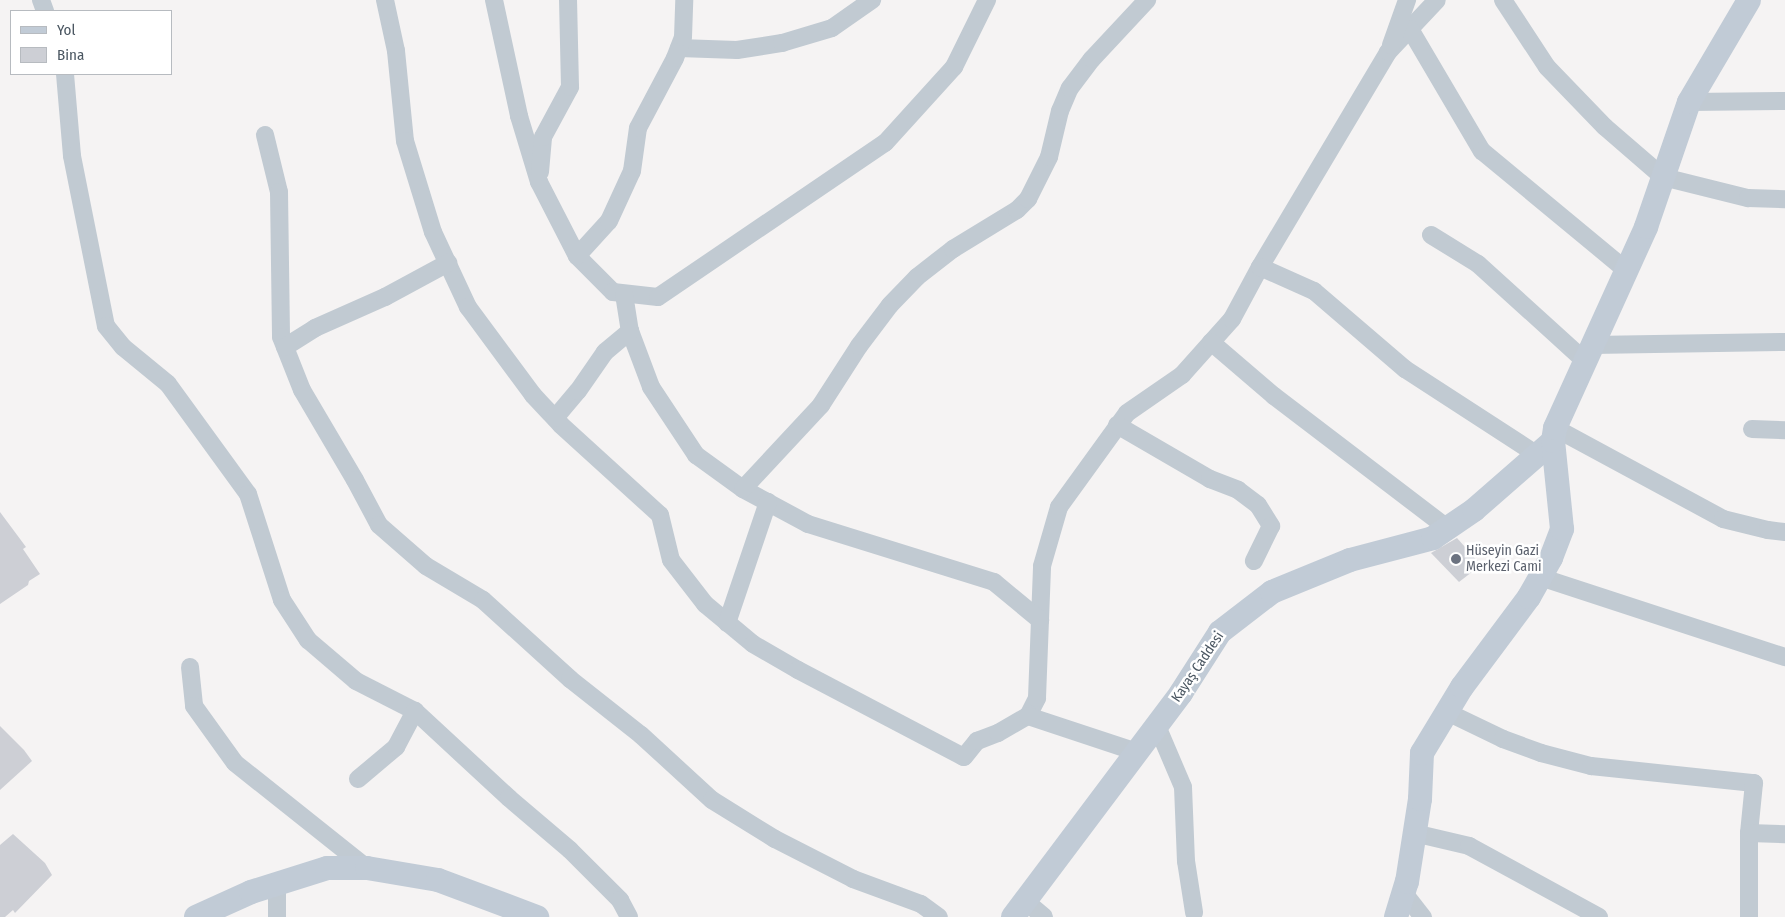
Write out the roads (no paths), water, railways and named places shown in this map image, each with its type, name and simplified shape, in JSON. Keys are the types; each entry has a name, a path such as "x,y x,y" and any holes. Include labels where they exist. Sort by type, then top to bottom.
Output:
{"street":[{"path":"385,0 396,51 405,141 434,232 468,307 533,395 554,418 660,515 671,560 704,604 754,644 798,670 964,757 977,741 998,733 1028,716 1037,698 1042,566 1059,507 1126,413 1182,375 1232,320 1260,267 1388,52 1407,0"},
{"path":"494,0 519,116 539,182 577,256 612,292 658,297 885,143 954,67 987,0"},
{"path":"539,182 542,137 570,86 568,0"},
{"path":"577,256 609,221 632,170 638,128 679,48 682,37 684,0"},
{"path":"679,48 737,50 782,43 832,28 872,0"},
{"path":"743,489 821,405 859,346 890,305 917,277 953,249 1017,210 1028,199 1049,157 1060,111 1070,88 1092,59 1147,0"},
{"path":"1388,52 1438,0"},
{"path":"1504,0 1547,67 1605,127 1663,176 1748,198 1785,199"},
{"path":"1423,917 1397,910 1420,799 1422,753 1447,712 1540,577 1551,558 1562,529 1548,441 1646,227 1689,102 1749,0"},
{"path":"1410,29 1482,151 1626,270"},
{"path":"65,75 72,156 106,326 123,347 168,384 248,494 282,600 308,640 356,681 414,711 570,850 620,900 629,917"},
{"path":"1689,102 1785,101"},
{"path":"265,135 279,192 281,337 302,390 379,525 426,566 483,600 570,678 641,735 712,800 775,839 853,879 921,904 939,917"},
{"path":"1431,234 1478,264 1589,353 1785,342"},
{"path":"284,347 315,328 385,297 448,263"},
{"path":"1260,267 1314,291 1405,369 1548,441 1722,519 1785,532"},
{"path":"624,294 630,331 651,388 696,455 743,489 808,524 994,582 1040,620"},
{"path":"554,418 578,391 605,352 630,331"},
{"path":"1211,342 1274,396 1447,528"},
{"path":"1117,425 1210,479 1238,490 1258,505 1271,526 1254,561"},
{"path":"1752,429 1785,430"},
{"name":"Kayaş Caddesi","path":"1018,908 1182,693 1220,632 1272,592 1350,560 1433,538 1474,510 1548,441"},
{"path":"727,623 768,502"},
{"path":"1540,577 1785,657"},
{"path":"190,667 194,706 235,763 367,868"},
{"path":"358,779 396,747 414,711"},
{"path":"1447,712 1503,739 1541,753 1591,766 1754,783 1749,833 1748,917"},
{"path":"1028,716 1137,752"},
{"path":"1157,726 1183,787 1186,861 1194,912"},
{"path":"1414,833 1469,846 1599,917"},
{"path":"1749,833 1785,834"},
{"path":"196,917 251,892 327,868 367,868 438,880 537,917"},
{"path":"277,884 277,917"},
{"path":"1018,908 1044,917"}],"place":[{"name":"Hüseyin Gazi Merkezi Cami","path":"1456,559"}]}
